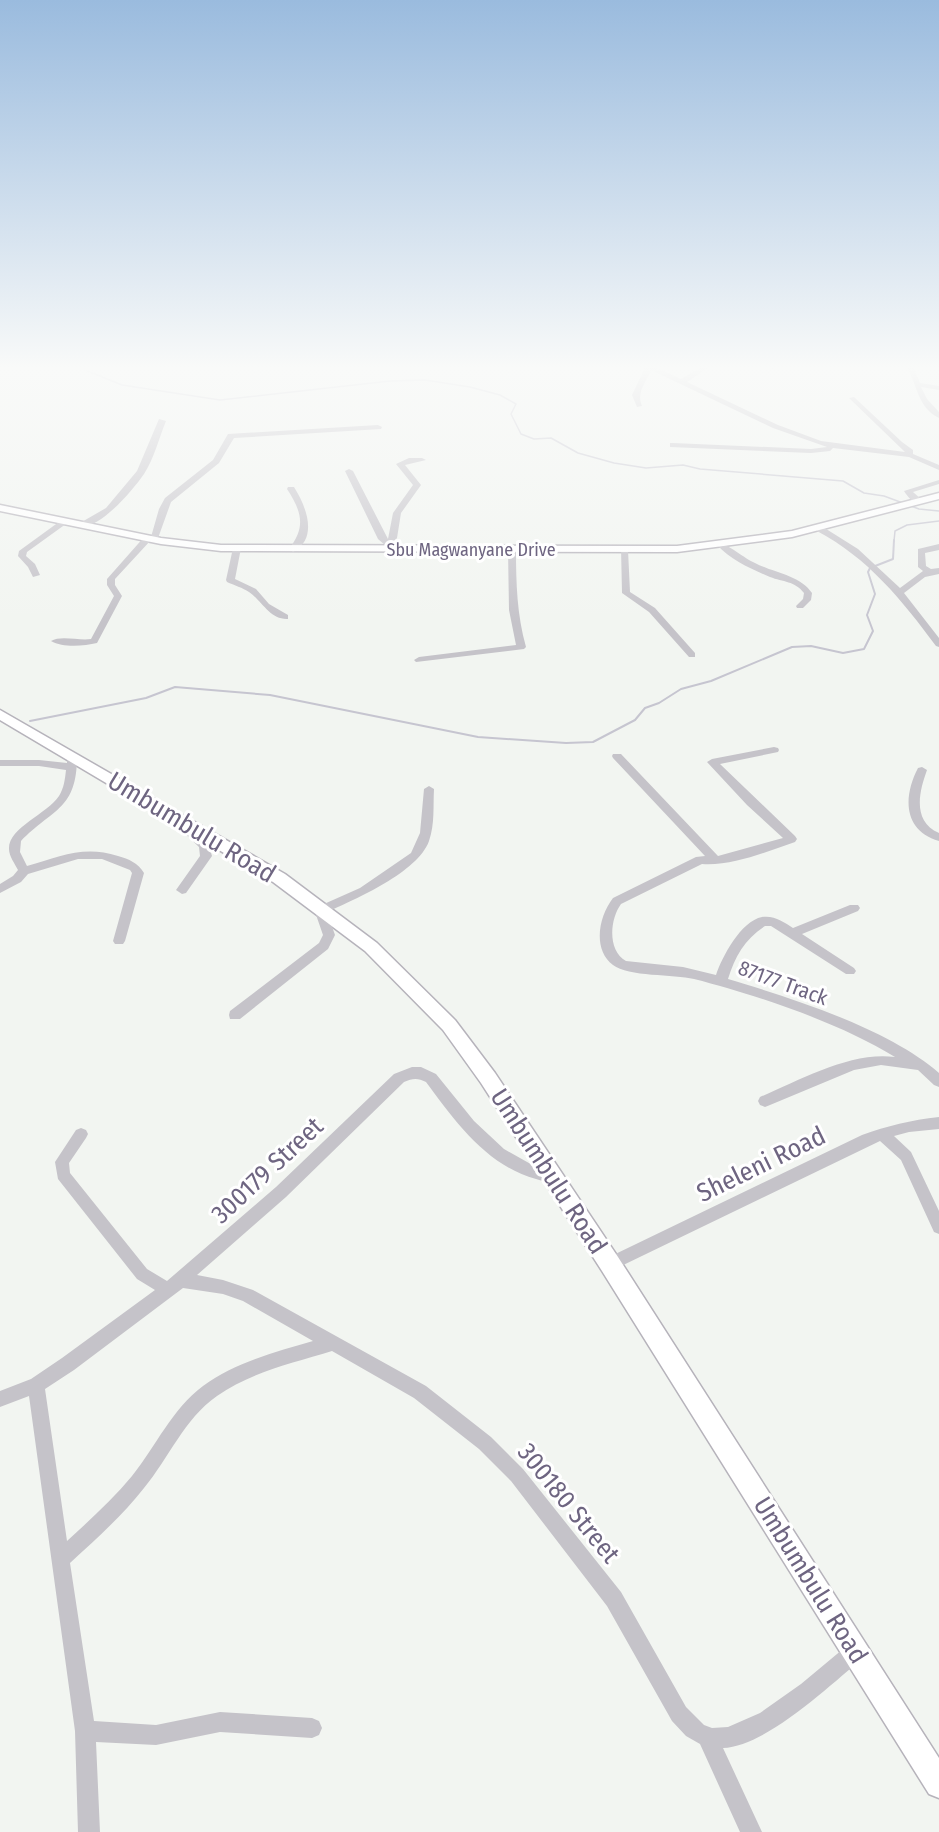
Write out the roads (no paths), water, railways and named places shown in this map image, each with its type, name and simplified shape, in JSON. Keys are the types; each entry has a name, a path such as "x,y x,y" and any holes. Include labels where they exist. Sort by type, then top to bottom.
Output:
{"main road":[{"name":"Sbu Magwanyane Drive","path":"0,507 151,538 237,548 624,550 721,545 820,529 939,495"},
{"name":"Umbumbulu Road","path":"0,714 72,761 177,816 270,872 321,907 390,964 449,1025 488,1078 610,1264 939,1784"}],"street":[{"path":"83,525 109,510 141,472 149,451"},
{"path":"56,641 88,643 96,639 118,596 111,585 111,579 159,530 161,510 167,501 186,483 212,466 221,451"},
{"path":"895,451 915,456"},
{"path":"909,451 939,468"},
{"path":"349,471 382,539 389,547 393,540 397,512 412,495 417,485 400,464 422,460"},
{"path":"916,501 908,491 939,482"},
{"path":"291,489 301,503 305,530 302,540 293,549"},
{"path":"36,574 22,556 22,551 66,521"},
{"path":"820,529 848,544 874,567 899,593 939,644"},
{"path":"721,545 770,574 800,583 807,593 807,600 800,606"},
{"path":"939,547 924,548 921,551 922,567 928,571 939,571"},
{"path":"237,548 231,580 253,591 266,606 285,617"},
{"path":"419,660 520,646 513,620 511,598 512,550"},
{"path":"624,550 626,593 652,610 692,655"},
{"path":"899,593 928,571"},
{"path":"617,756 716,861 791,839 712,762 774,750"},
{"path":"0,763 72,761 69,790 61,802 15,841 14,852 24,871"},
{"path":"922,770 915,794 915,818 923,830 939,837"},
{"path":"234,1015 324,946 328,935 321,907 364,891 407,863 421,849 426,836 429,789"},
{"path":"177,816 206,851 204,861 182,890"},
{"path":"0,889 17,879 24,871 79,854 92,852 134,867 138,873 119,941"},
{"name":"87177 Track","path":"716,861 700,860 617,901 610,909 607,921 610,954 616,962 626,966 677,970 721,981 877,1040 913,1058 937,1078"},
{"path":"792,933 854,908"},
{"path":"721,981 726,961 733,948 759,923 770,920 850,971"},
{"path":"765,1101 841,1068 868,1061 894,1061 924,1066"},
{"name":"300179 Street","path":"0,1399 36,1385 88,1352 175,1285 281,1192 384,1091 405,1074 421,1073 431,1078 477,1132 509,1161 531,1173 553,1177"},
{"name":"Sheleni Road","path":"610,1264 881,1133 909,1126 939,1123"},
{"path":"881,1133 906,1156 939,1227"},
{"path":"81,1134 62,1162 63,1175 142,1274 175,1285"},
{"name":"300180 Street","path":"175,1285 223,1287 247,1294 420,1392 485,1443 517,1476 580,1553 614,1599 679,1714 693,1730 707,1736"},
{"path":"61,1559 119,1504 140,1479 183,1418 207,1393 236,1376 333,1343"},
{"path":"36,1385 85,1731 88,1832"},
{"path":"707,1736 720,1738 740,1733 778,1714 856,1651"},
{"path":"85,1731 156,1735 220,1722 312,1728"},
{"path":"707,1736 751,1832"}],"waterway":[{"path":"575,451 614,463 646,468 683,465 700,469 843,481 864,493 884,496 919,509 939,511"},
{"path":"894,541 895,531 907,525 939,521"},
{"path":"30,721 146,698 175,687 270,695 478,737 566,743 593,742 635,720 645,708 659,703 681,689 711,681 792,647 811,646 843,653 864,649 873,631 867,615 875,594 868,572 870,568 893,559 894,540"}]}
